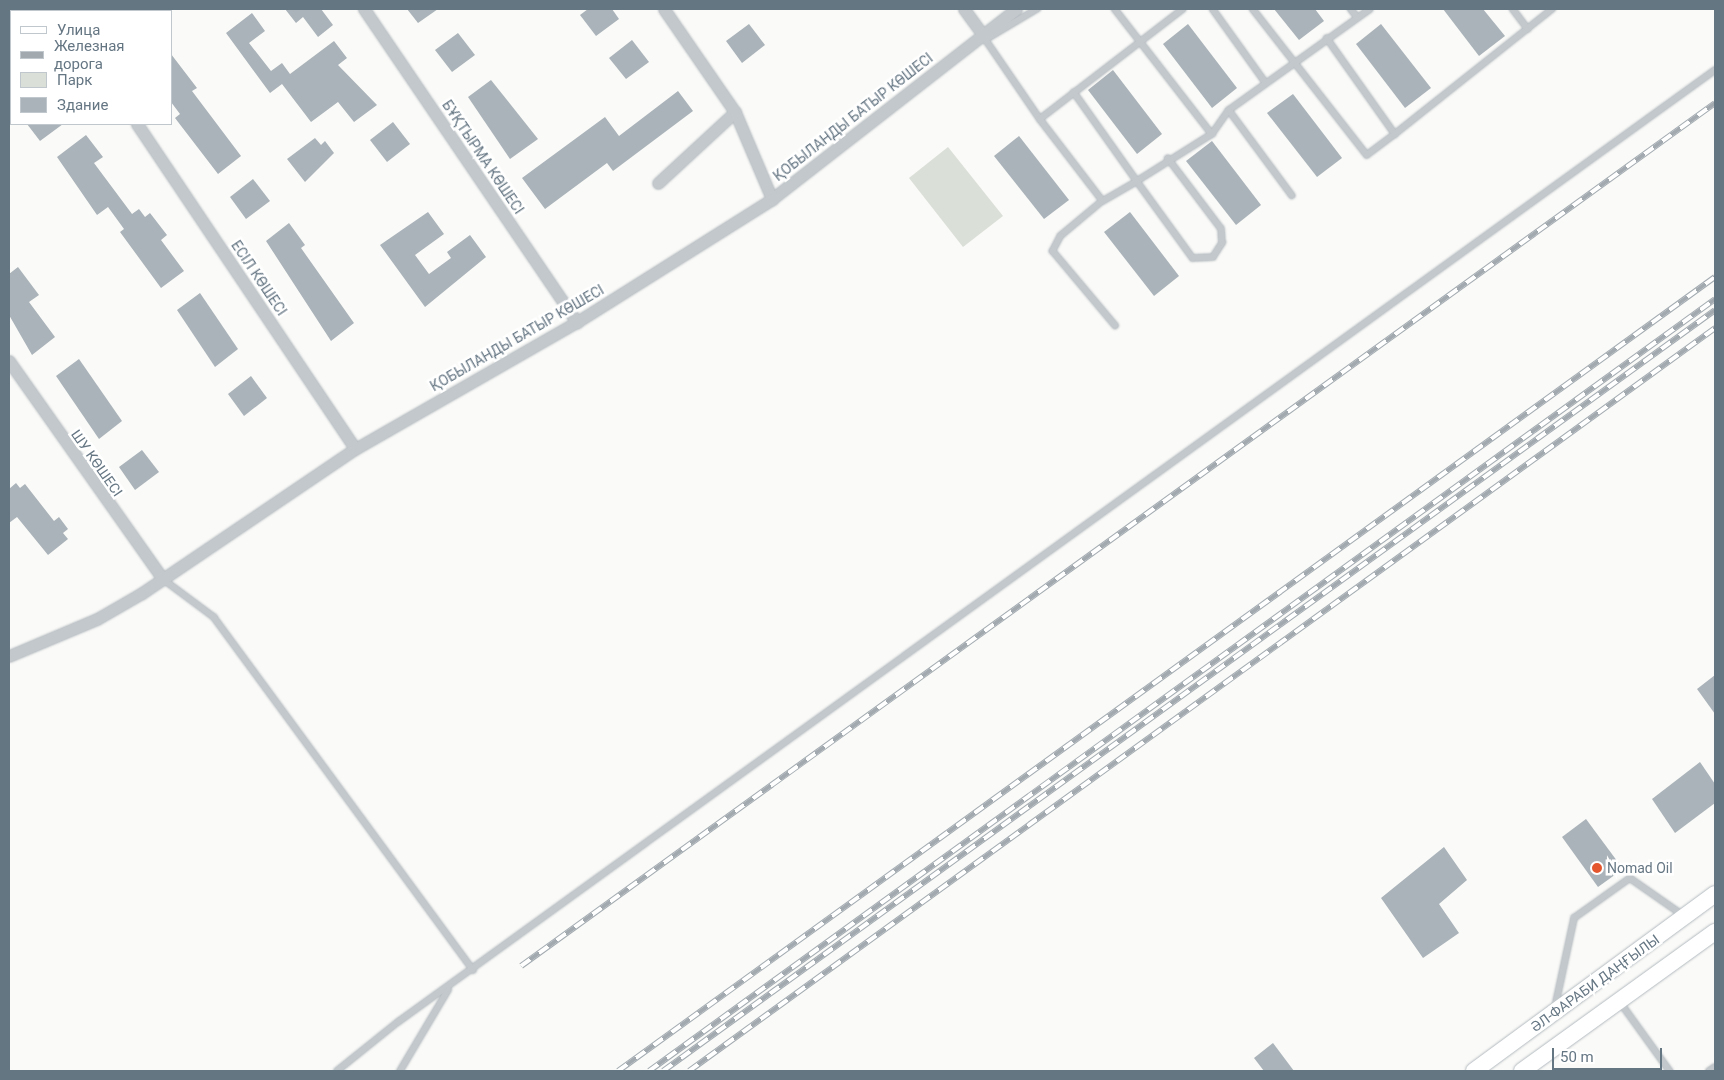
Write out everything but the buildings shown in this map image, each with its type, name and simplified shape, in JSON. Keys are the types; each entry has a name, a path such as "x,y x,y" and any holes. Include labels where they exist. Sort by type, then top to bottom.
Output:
{"main road":[{"name":"ӘЛ-ФАРАБИ ДАҢҒЫЛЫ","path":"1474,1071 1715,894"},
{"name":"ӘЛ-ФАРАБИ ДАҢҒЫЛЫ","path":"1522,1071 1715,932"}],"street":[{"name":"БҰҚТЫРМА КӨШЕСІ","path":"364,9 577,322"},
{"path":"664,9 735,112 772,199"},
{"path":"964,9 985,38"},
{"name":"ҚОБЫЛАНДЫ БАТЫР КӨШЕСІ","path":"9,656 96,619 163,579 355,449 577,322 772,199 985,38 1016,9"},
{"path":"658,183 735,112"},
{"name":"ЕСІЛ КӨШЕСІ","path":"138,125 355,449"},
{"name":"ШУ КӨШЕСІ","path":"9,361 163,579"}],"lane":[{"path":"1038,9 985,38 1040,119 1103,201"},
{"path":"1115,9 1212,134"},
{"path":"1040,119 1184,9"},
{"path":"1213,9 1266,83"},
{"path":"1253,9 1367,155 1552,9"},
{"path":"1351,9 1358,18"},
{"path":"1116,325 1053,251 1061,236 1103,201 1137,181 1168,159 1212,134 1230,110 1294,61 1370,9"},
{"path":"1513,9 1528,28"},
{"path":"1327,38 1395,134"},
{"path":"337,1071 1715,70"},
{"path":"1074,92 1193,258 1213,257 1222,243 1221,229 1168,159"},
{"path":"1230,110 1292,196"},
{"path":"163,579 214,617 474,970"},
{"path":"1553,1014 1574,918 1630,878 1685,917"},
{"path":"400,1071 449,988"},
{"path":"1619,1002 1670,1071"},
{"path":"1709,1071 1715,1066"}],"green space":[{"path":"948,147 1003,216 963,247 909,178"}],"railway":[{"path":"521,966 1715,103"},
{"path":"618,1071 1715,277"},
{"path":"649,1071 1715,299"},
{"path":"663,1071 1715,310"},
{"path":"689,1071 1715,328"}],"place":[{"name":"Nomad Oil","path":"1597,868"}]}
